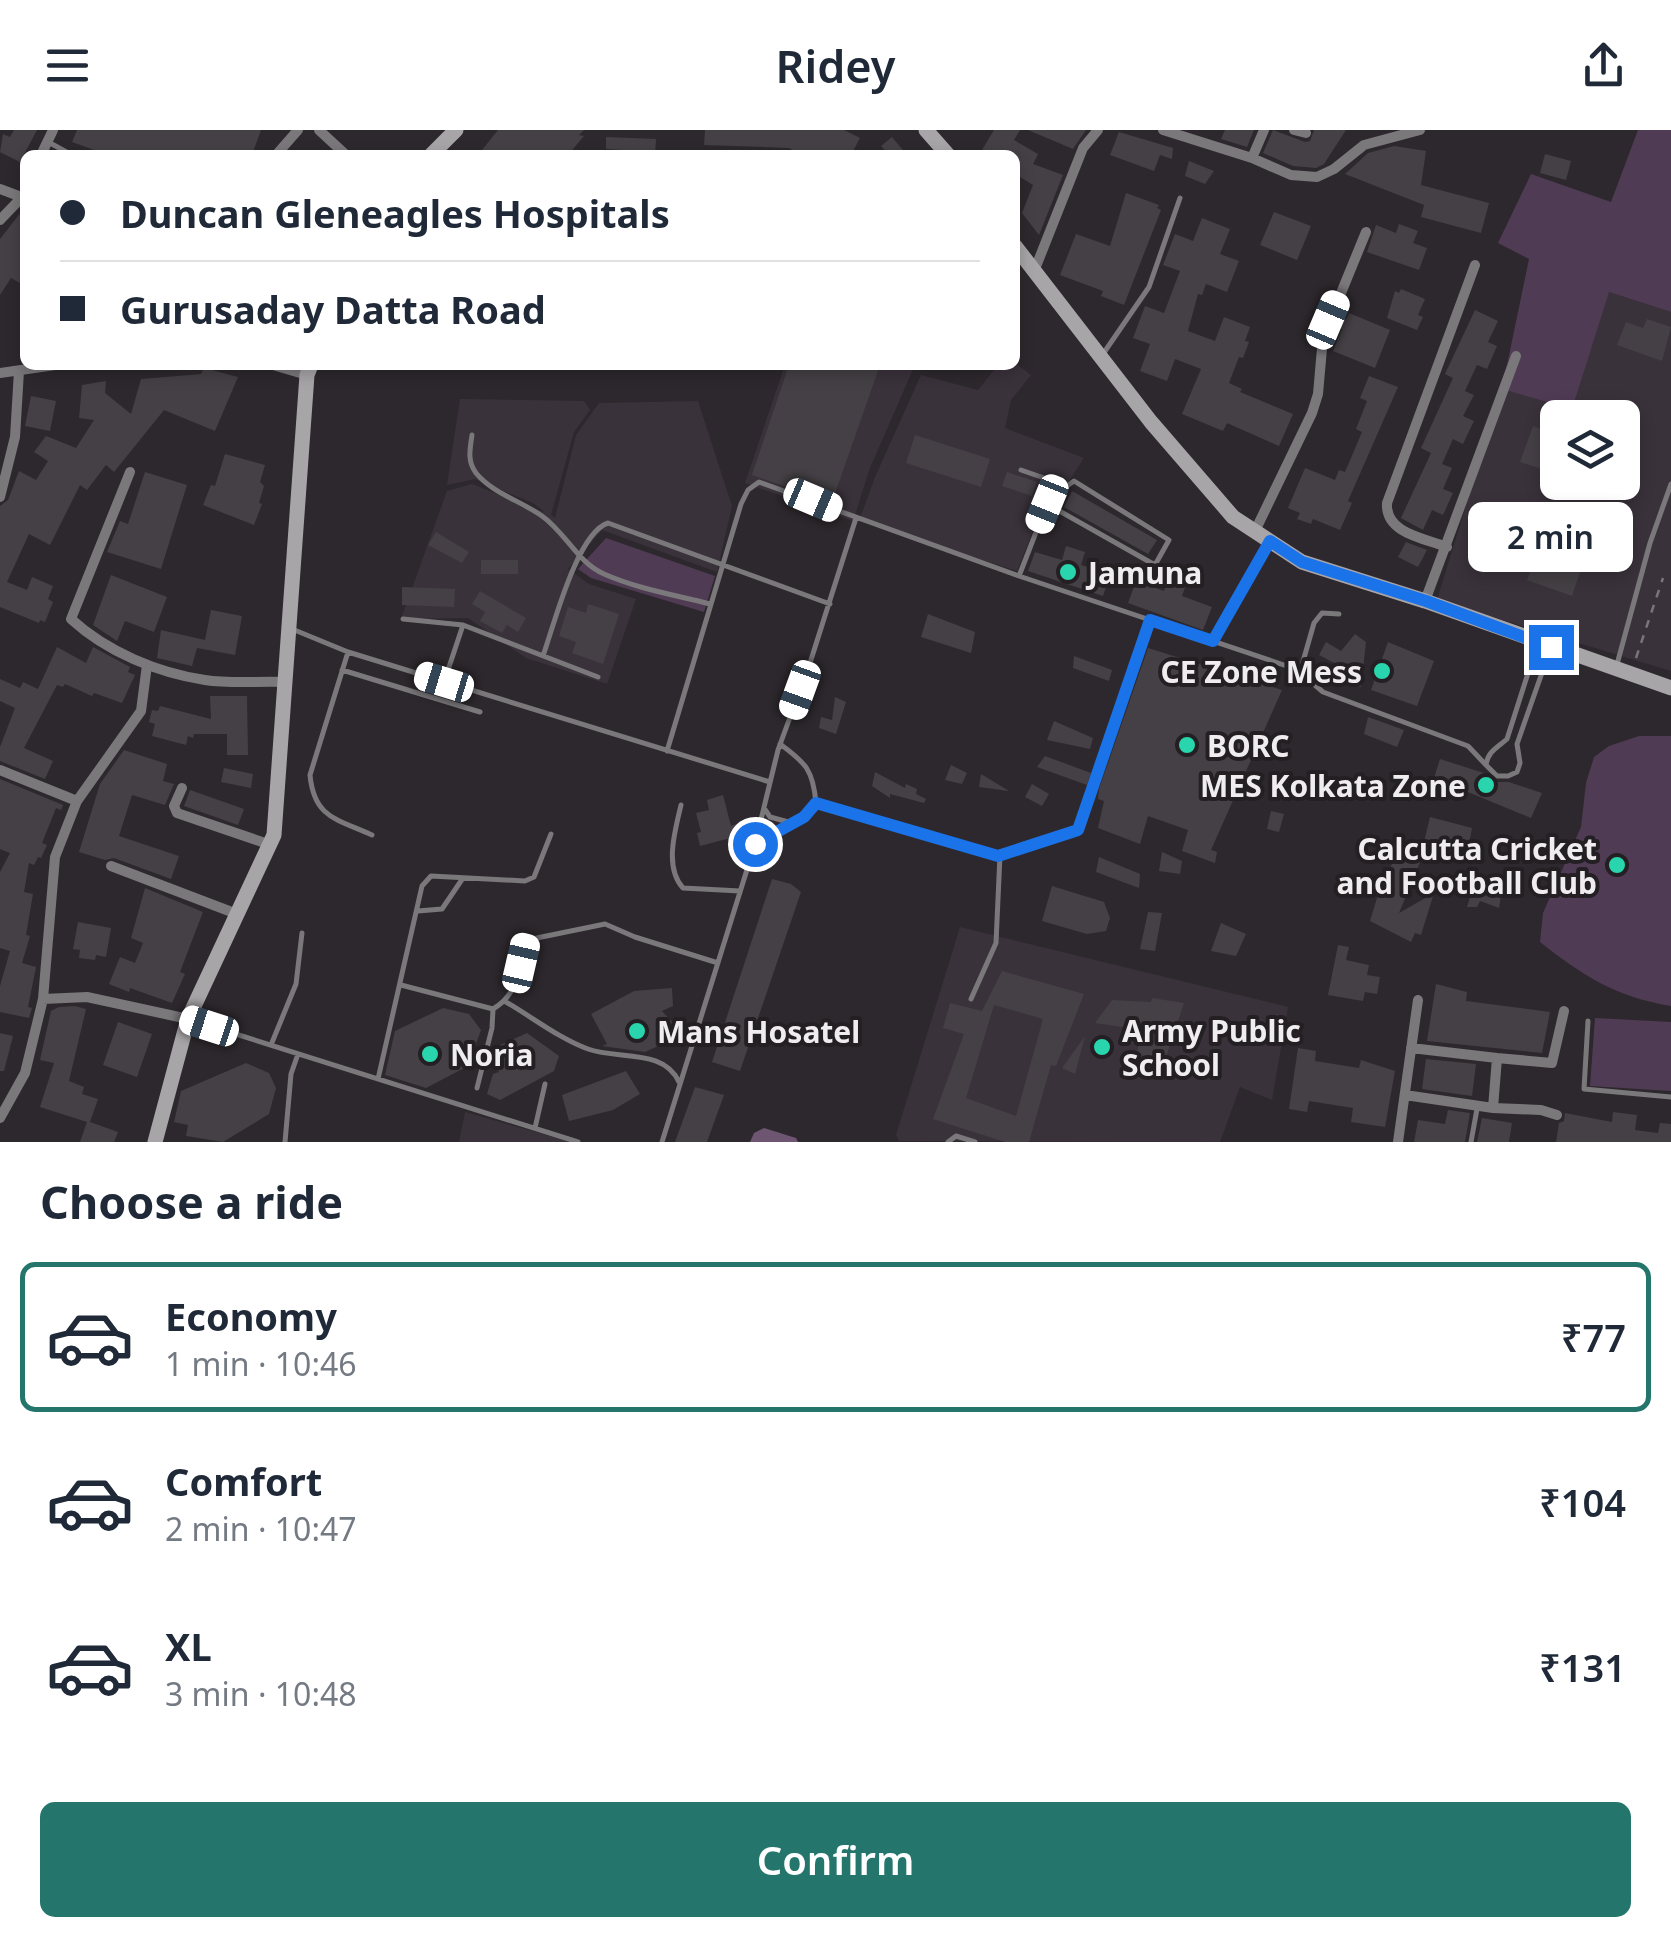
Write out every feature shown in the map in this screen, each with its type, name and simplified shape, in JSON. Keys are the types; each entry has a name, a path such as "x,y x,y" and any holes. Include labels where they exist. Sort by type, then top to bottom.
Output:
{"street":[{"path":"44,150 54,130"},
{"path":"280,150 298,130"},
{"path":"319,130 341,150"},
{"path":"435,150 456,130"},
{"path":"926,130 944,150"},
{"path":"1035,270 1083,148 1098,130"},
{"path":"1163,130 1292,175 1318,177 1364,144 1420,130"},
{"path":"1252,158 1264,130"},
{"path":"0,220 20,201"},
{"path":"1255,531 1312,413 1328,320 1366,232"},
{"path":"1020,252 1152,422 1233,517 1302,562 1426,601 1671,688"},
{"path":"1447,547 1396,528 1387,517 1387,502 1474,265"},
{"path":"1426,601 1516,356"},
{"path":"0,372 26,370"},
{"path":"155,1142 188,1020 271,845 309,370"},
{"path":"0,497 15,437 20,371"},
{"path":"130,472 72,619 89,636 147,666 206,680 284,682"},
{"path":"0,1118 25,1074 43,999 55,857 77,801 141,711 147,666"},
{"path":"0,770 77,801"},
{"path":"182,788 174,806 177,814 271,845"},
{"path":"112,866 237,914"},
{"path":"43,999 87,997 188,1020"},
{"path":"1398,1142 1418,1000"},
{"path":"1411,1048 1552,1063 1564,1012"},
{"path":"1493,1108 1497,1058"},
{"path":"1405,1094 1557,1115"}],"lane":[{"path":"47,142 62,150"},
{"path":"1101,356 1149,287 1180,198"},
{"path":"472,435 469,456 478,476 558,529 579,557 600,572 710,604"},
{"path":"1021,470 1067,486"},
{"path":"1019,576 1047,504 1056,510 1155,564 1169,540 1074,481 1067,486 1056,510"},
{"path":"667,751 742,504 753,484 770,483 856,518 1300,672 1324,692 1468,746 1497,776 1517,772 1517,744 1545,644"},
{"path":"1623,672 1650,543 1671,484"},
{"path":"662,1142 755,844 780,744 856,518"},
{"path":"543,656 579,557 593,532 608,523 830,604"},
{"path":"1213,641 1270,541"},
{"path":"1300,672 1314,622 1322,612 1339,614"},
{"path":"404,620 463,624 598,678"},
{"path":"816,803 1000,855 1078,830 1150,620"},
{"path":"444,682 463,624"},
{"path":"288,627 348,652 770,782"},
{"path":"1486,765 1494,748 1506,740 1545,644"},
{"path":"348,652 310,775 311,790 324,813 372,834"},
{"path":"342,670 480,712"},
{"path":"755,844 804,817 816,803 814,776 780,744"},
{"path":"681,806 672,843 674,878 683,888 740,891"},
{"path":"764,808 770,817 792,823"},
{"path":"378,1080 422,886 431,876 525,881 534,877 552,834"},
{"path":"970,999 996,943 1000,855"},
{"path":"418,912 442,909 462,878"},
{"path":"400,984 493,1009 506,1002 516,986 526,940 605,924 718,964"},
{"path":"270,1046 296,984 302,933"},
{"path":"506,1002 588,1050 662,1062 675,1072 680,1085"},
{"path":"477,1088 493,1009"},
{"path":"188,1020 578,1142"},
{"path":"1588,1021 1584,1089 1671,1098"},
{"path":"284,1142 291,1074 298,1054"},
{"path":"534,1128 544,1084"},
{"path":"1471,1142 1478,1106"},
{"path":"948,1142 956,1136 975,1142"}],"path":[{"path":"1623,672 1663,578"}],"shaded area":[{"path":"1638,130 1671,130 1671,312 1609,292 1575,400 1540,400 1502,389 1529,259 1498,243 1531,174 1611,202"},
{"path":"1609,292 1671,312 1671,671 1437,600 1502,389"},
{"path":"1020,367 1031,375 1011,400 1005,428 1084,458 1054,504 1045,500 1017,571 859,521 921,375 978,390 994,370 1020,370"},
{"path":"783,370 913,370 870,468 853,521 745,483"},
{"path":"460,399 584,401 590,410 574,432 551,515 555,518 576,435 599,403 698,401 732,506 717,572 602,530 568,569 589,584 636,599 607,684 526,658 468,618 401,619 447,491 472,484 546,513 533,503 475,479 447,485"},
{"path":"606,538 715,576 704,612 591,578 578,569"},
{"name":"Calcutta Cricket and Football Club","path":"1639,736 1671,736 1671,1006 1633,997 1601,983 1540,942 1543,913 1581,827 1586,783 1594,757 1609,746"},
{"name":"Army Public School","path":"960,927 1288,1007 1272,1100 1240,1087 1220,1142 899,1141 896,1135"},
{"path":"1595,1018 1671,1022 1671,1091 1590,1086"},
{"path":"465,1112 571,1142 459,1142"},
{"path":"764,1128 798,1142 750,1142 754,1133"}],"building":[{"path":"14,130 37,130 26,150 20,150 20,162 0,152 3,134 10,137"},
{"path":"77,130 261,130 254,150 94,150 72,142"},
{"path":"498,130 584,130 579,135 584,136 572,150 482,150"},
{"path":"705,130 844,130 860,138 854,150 704,145"},
{"path":"994,130 1020,130 1014,140 1038,154 1033,164 1063,175 1039,235 1022,213 1033,185 1020,177 1020,150 982,150"},
{"path":"1028,130 1086,130 1073,149"},
{"path":"1225,130 1254,130 1247,147 1221,139"},
{"path":"1273,130 1305,142 1310,141 1314,130 1346,130 1324,164 1316,168 1293,166 1263,153"},
{"path":"1119,132 1173,148 1172,159 1160,155 1154,171 1110,155"},
{"path":"606,137 656,139 655,150 606,149"},
{"path":"892,137 903,150 885,150 881,146"},
{"path":"1394,146 1426,151 1421,185 1489,203 1481,233 1421,217 1424,205 1345,174 1368,153"},
{"path":"1545,154 1571,161 1566,180 1540,173"},
{"path":"1189,161 1214,171 1205,184 1185,176"},
{"path":"1126,193 1159,205 1161,210 1124,305 1101,296 1103,291 1060,275 1076,234 1110,246"},
{"path":"1274,212 1311,226 1297,260 1260,245"},
{"path":"20,213 20,283 11,278 0,295 0,239"},
{"path":"1202,218 1230,229 1220,254 1239,261 1227,292 1206,284 1202,295 1198,294 1188,331 1215,341 1224,317 1250,327 1243,358 1239,357 1229,383 1242,389 1240,392 1293,414 1279,446 1227,423 1223,431 1182,414 1201,369 1175,359 1167,381 1140,371 1150,344 1133,338 1145,306 1164,313 1180,271 1163,265 1175,234 1193,241"},
{"path":"1399,224 1418,231 1413,243 1427,248 1419,270 1367,252 1376,225 1396,233"},
{"path":"1401,289 1425,299 1417,330 1387,318 1395,291 1399,293"},
{"path":"1475,310 1498,321 1488,342 1497,346 1487,369 1477,365 1465,391 1474,395 1463,416 1474,421 1463,444 1453,439 1442,464 1452,468 1443,489 1453,493 1443,515 1432,510 1423,530 1401,518 1431,453 1421,448 1453,378 1445,374"},
{"path":"1349,313 1390,330 1375,368 1333,351 1342,329 1336,327 1341,317 1346,319"},
{"path":"1647,319 1671,327 1662,361 1617,345 1626,322 1643,328"},
{"path":"203,370 212,370 238,377 215,431 164,410 114,472 106,465 87,490 80,485 50,545 29,534 7,582 27,590 32,577 53,586 48,599 53,602 45,622 0,607 0,506 8,500 19,471 36,480 48,461 34,452 46,436 76,448 94,420 79,418 82,385 106,381 105,393 131,414 141,379 201,374"},
{"path":"787,370 878,370 832,502 752,475"},
{"path":"1369,376 1398,387 1348,501 1352,503 1340,530 1313,519 1311,524 1297,519 1300,513 1288,508 1305,468 1335,480 1339,470 1345,472 1362,432 1356,429 1367,401 1360,398"},
{"path":"31,396 56,401 50,431 25,426"},
{"path":"1533,426 1540,429 1540,468 1520,462"},
{"path":"915,435 990,459 981,487 906,463"},
{"path":"225,454 265,465 260,482 264,486 259,503 262,504 254,525 203,505 211,485 215,486"},
{"path":"145,472 187,485 161,569 107,552 120,521 128,524"},
{"path":"1007,472 1037,482 1032,496 1002,486"},
{"path":"1072,491 1157,540 1148,554 1064,507"},
{"path":"436,532 469,552 462,563 428,545"},
{"path":"1406,542 1427,550 1418,567 1398,557"},
{"name":"Jamuna","path":"1066,546 1085,552 1081,565 1110,574 1103,596 1028,571 1035,552 1062,560"},
{"path":"1557,553 1583,563 1572,596 1527,580 1536,555 1554,561"},
{"path":"481,560 518,560 518,574 481,574"},
{"path":"111,575 167,597 154,632 125,621 117,641 93,625"},
{"path":"1169,579 1186,585 1182,596 1212,607 1203,630 1128,603 1136,581 1164,591"},
{"path":"402,587 455,589 454,607 402,605"},
{"path":"480,591 526,618 518,632 507,625 502,633 480,621 485,612 472,604"},
{"path":"588,604 619,614 603,664 572,653 576,642 559,636 568,607 586,613"},
{"path":"211,610 242,616 235,655 197,648 192,666 157,658 161,630 205,640"},
{"path":"928,614 975,632 971,653 921,637"},
{"path":"1355,634 1366,642 1361,687 1333,677 1336,664 1319,655 1326,642 1341,651"},
{"path":"1388,642 1434,661 1417,706 1371,690"},
{"path":"57,647 86,663 93,647 130,667 128,672 135,675 122,703 65,684 57,685 24,748 53,761 45,779 0,761 0,747 15,708 0,701 0,679 20,688 23,682 38,689"},
{"name":"BORC","path":"1148,648 1282,690 1211,850 1217,852 1215,863 1182,851 1188,830 1148,816 1140,844 1098,828 1104,801 1098,799 1099,789"},
{"path":"1074,656 1112,670 1109,681 1073,668"},
{"path":"210,696 247,696 248,755 227,755 227,734 194,734 193,738 188,736 186,745 152,736 152,710 158,711 160,706 211,719"},
{"path":"835,697 846,702 836,734 819,728 821,717 832,720"},
{"path":"1368,717 1404,730 1397,747 1364,734"},
{"path":"1054,721 1093,738 1090,749 1047,740"},
{"path":"124,750 167,764 163,781 174,784 165,805 132,795 119,836 179,856 171,879 114,858 105,860 79,852 100,784"},
{"path":"1045,756 1091,773 1087,785 1037,767"},
{"name":"MES Kolkata Zone","path":"1440,759 1487,774 1495,782 1509,782 1542,793 1531,818 1434,778"},
{"path":"951,765 967,773 962,784 945,780"},
{"path":"224,768 253,774 251,788 221,782"},
{"path":"875,772 905,788 906,784 917,789 916,794 926,799 924,803 890,794 890,798 872,786"},
{"path":"981,774 1009,791 979,787"},
{"path":"0,779 63,805 61,810 56,808 42,843 47,845 41,858 34,865 29,863 24,892 33,894 26,935 30,936 22,963 36,967 29,1018 0,1012 0,986 10,951 0,948 0,872 10,853 0,849"},
{"path":"1032,784 1049,794 1042,806 1025,797"},
{"path":"190,790 244,809 238,825 184,806"},
{"path":"723,795 731,826 739,823 742,835 700,846 696,813 709,810 707,800"},
{"path":"1271,811 1284,814 1279,832 1267,829"},
{"path":"1430,817 1472,828 1467,854 1451,859 1424,842"},
{"path":"1399,850 1423,855 1399,913 1434,893 1421,935 1415,933 1411,942 1370,921 1380,888"},
{"path":"1162,852 1182,861 1180,874 1159,871"},
{"path":"1099,857 1140,874 1139,888 1096,872"},
{"path":"772,879 791,884 801,892 740,1071 712,1062"},
{"path":"1052,886 1104,902 1110,918 1106,931 1087,934 1042,921"},
{"path":"145,888 203,912 172,1003 109,984 120,957 135,963 143,943 131,938"},
{"path":"1455,892 1493,892 1501,896 1499,908 1480,901 1477,907 1467,907 1470,897"},
{"path":"1148,912 1162,913 1155,951 1140,949"},
{"path":"78,922 111,928 106,957 79,958 80,950 73,949"},
{"path":"1221,923 1246,934 1236,956 1211,951"},
{"path":"1338,945 1349,947 1346,960 1369,965 1367,975 1380,977 1377,994 1365,992 1363,1001 1328,995"},
{"path":"1002,971 1084,994 1056,1066 1051,1065 1029,1142 1005,1142 933,1119 964,1034 943,1028 950,1003 982,1011","holes":["994,1005 1043,1019 1016,1116 966,1098"]},
{"path":"1436,984 1467,992 1466,1001 1550,1012 1542,1053 1427,1041"},
{"name":"Mans Hosatel","path":"672,988 673,1006 662,1011 673,1023 676,1038 645,1052 602,1046 607,1044 591,1014 634,991"},
{"path":"1152,998 1184,1003 1164,1063 1135,1059 1143,1030 1095,1023 1112,1000 1151,1002"},
{"path":"75,1006 86,1009 69,1081 84,1087 82,1094 98,1099 90,1122 118,1132 114,1142 80,1142 87,1122 40,1107 54,1063 40,1060 51,1011"},
{"name":"Noria","path":"443,1008 469,1014 481,1030 468,1066 426,1088 385,1075 395,1031"},
{"path":"118,1022 152,1034 137,1077 103,1065"},
{"path":"0,1033 13,1036 4,1071 0,1071"},
{"path":"527,1033 559,1056 554,1071 500,1100 487,1094 493,1074 499,1072 493,1048"},
{"path":"1085,1036 1075,1074 1062,1068"},
{"path":"1298,1048 1316,1051 1315,1061 1359,1068 1361,1060 1395,1071 1385,1127 1351,1122 1353,1108 1309,1101 1307,1112 1289,1109"},
{"path":"1426,1059 1476,1064 1472,1096 1422,1089"},
{"path":"246,1063 269,1073 276,1088 269,1114 223,1142 186,1136 188,1125 174,1122 181,1091"},
{"path":"626,1071 640,1094 613,1110 569,1121 562,1095"},
{"path":"695,1087 724,1095 707,1142 675,1142"},
{"path":"1448,1110 1470,1113 1465,1142 1414,1142 1418,1120 1445,1124"},
{"path":"1613,1112 1637,1115 1635,1130 1658,1133 1660,1123 1671,1124 1671,1142 1556,1142 1565,1113 1612,1122"},
{"path":"1482,1118 1512,1123 1509,1142 1477,1142"}],"place":[{"name":"Jamuna","path":"1068,572"},
{"name":"CE Zone Mess","path":"1382,671"},
{"name":"BORC","path":"1187,745"},
{"name":"MES Kolkata Zone","path":"1486,785"},
{"name":"Calcutta Cricket and Football Club","path":"1617,865"},
{"name":"Mans Hosatel","path":"637,1031"},
{"name":"Army Public School","path":"1102,1047"},
{"name":"Noria","path":"430,1054"}],"route":[{"path":"755,844 804,817 816,803 998,856 1078,830 1150,620 1213,641 1270,541 1302,562 1426,601 1551,647"}]}
